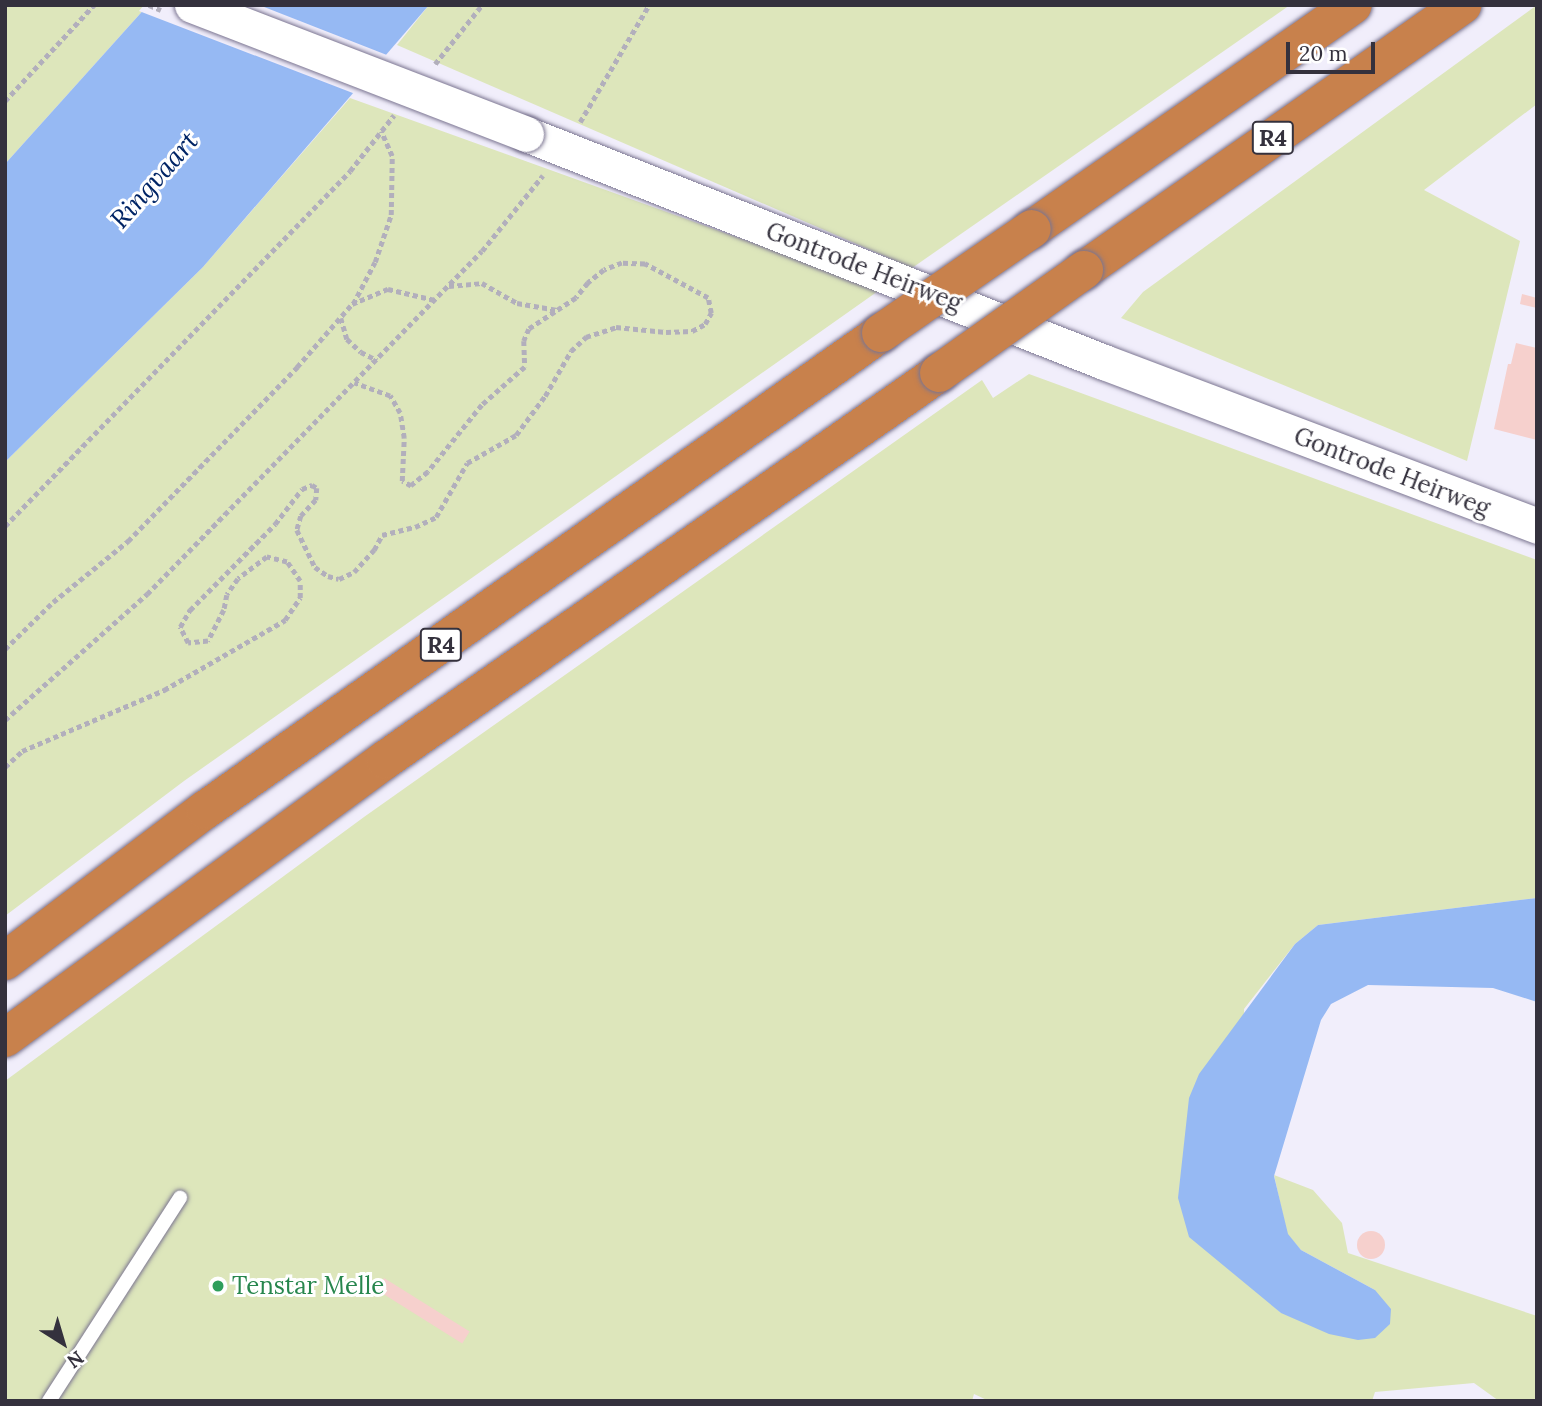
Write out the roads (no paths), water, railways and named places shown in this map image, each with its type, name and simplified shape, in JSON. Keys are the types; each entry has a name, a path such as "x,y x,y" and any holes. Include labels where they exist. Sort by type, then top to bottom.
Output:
{"highway":[{"name":"R4","path":"5,961 217,802 881,333 1353,5"},
{"name":"R4","path":"5,1038 271,840 1462,5"}],"street":[{"name":"Gontrode Heirweg","path":"192,5 1180,391 1537,526"}],"lane":[{"path":"49,1401 180,1198"}],"water":[{"name":"Ringvaart","path":"148,5 429,5 203,267 5,462 5,164"},
{"path":"1537,898 1537,1002 1493,988 1368,985 1331,1004 1321,1020 1274,1176 1288,1234 1301,1250 1375,1290 1391,1309 1390,1324 1375,1338 1358,1340 1329,1334 1281,1313 1189,1237 1178,1198 1189,1098 1199,1074 1295,944 1318,925"}],"place":[{"name":"Tenstar Melle","path":"218,1286"}]}
